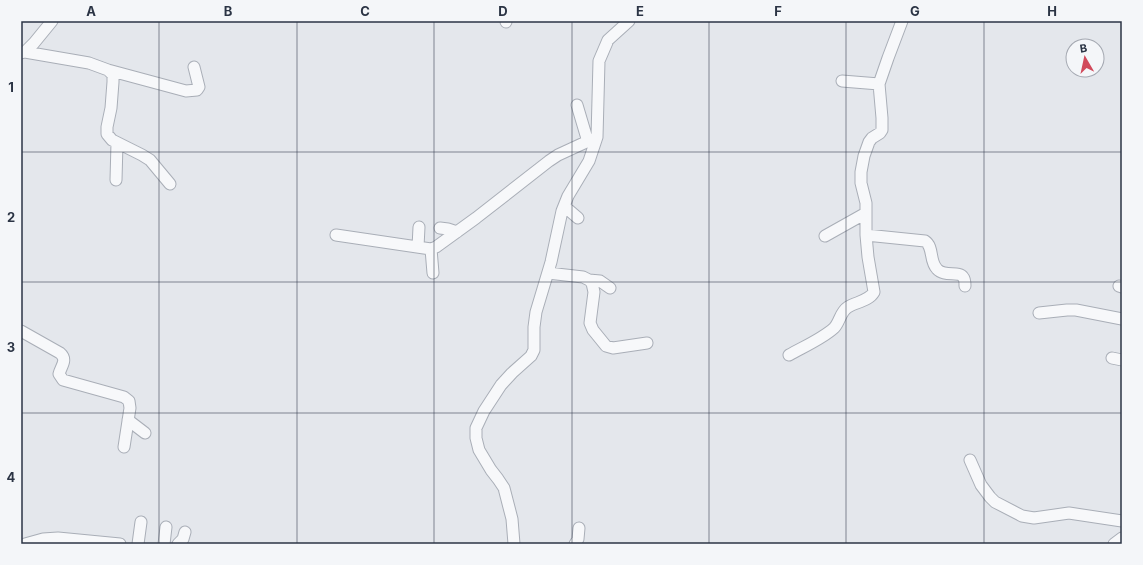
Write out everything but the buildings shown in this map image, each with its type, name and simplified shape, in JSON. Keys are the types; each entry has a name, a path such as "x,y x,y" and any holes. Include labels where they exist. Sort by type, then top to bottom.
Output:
{"street":[{"path":"42,34 44,21"},
{"path":"23,52 42,34 52,21"},
{"path":"514,544 512,519 504,488 479,450 476,438 476,428 484,411 501,385 531,356 534,350 536,312 548,273 564,206 568,196 589,160 599,61 608,40 629,21"},
{"path":"788,355 830,331 836,326 843,312 847,308 871,296 874,292 866,235 866,203 861,184 860,172 869,142 882,130 879,84 902,21"},
{"path":"23,52 89,64 178,89 192,91 197,90 199,87 194,67"},
{"path":"108,70 113,75 114,82 107,127 107,134 109,138 150,160 170,184"},
{"path":"842,82 879,84"},
{"path":"577,105 592,139"},
{"path":"336,235 431,249 436,248 549,161 558,155 592,139"},
{"path":"116,180 117,143"},
{"path":"564,206 578,218"},
{"path":"825,236 866,213"},
{"path":"418,247 419,226"},
{"path":"440,228 457,232"},
{"path":"866,235 927,242 930,247 932,261 935,268 944,274 961,275 964,277 965,286"},
{"path":"431,249 433,273"},
{"path":"548,273 583,277 590,280 600,281 610,288"},
{"path":"590,280 594,292 590,323 603,344 613,348 647,343"},
{"path":"1040,313 1076,310 1122,319"},
{"path":"21,331 63,356 64,362 59,374 63,380 126,398 129,401 130,405 124,447"},
{"path":"128,420 145,433"},
{"path":"970,460 981,485 990,497 995,502 1022,516 1034,518 1069,513 1122,521"},
{"path":"138,544 141,522"},
{"path":"164,544 166,527"},
{"path":"575,544 578,539 579,528"},
{"path":"178,544 183,539 185,532"},
{"path":"25,544 43,539 58,538 120,544"},
{"path":"1114,544 1122,538"}]}
